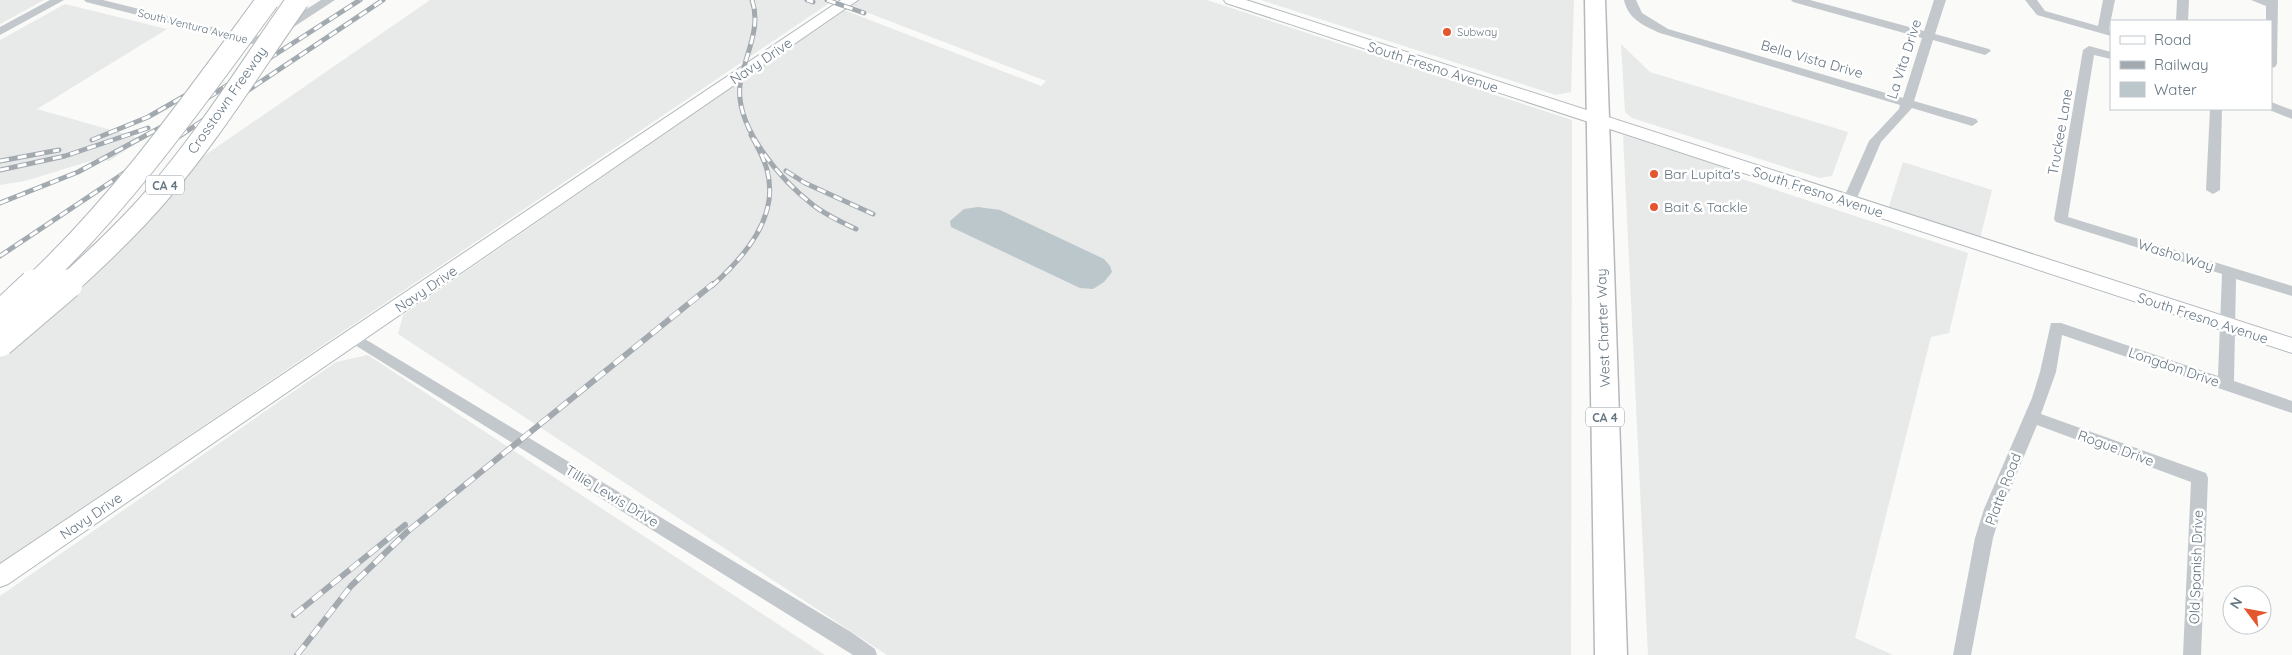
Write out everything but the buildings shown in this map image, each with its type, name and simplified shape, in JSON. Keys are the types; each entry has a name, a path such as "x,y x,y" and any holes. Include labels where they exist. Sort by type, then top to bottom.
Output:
{"highway":[{"name":"Crosstown Freeway","path":"0,316 60,259 129,182 191,106 268,0"},
{"name":"Crosstown Freeway","path":"0,342 88,267 158,194 192,151 298,0"},
{"name":"West Charter Way","path":"1595,0 1611,655"}],"street":[{"path":"0,32 58,0"},
{"name":"South Ventura Avenue","path":"90,0 249,40 267,39 329,0"},
{"name":"Navy Drive","path":"0,577 851,0"},
{"name":"South Fresno Avenue","path":"1230,0 2292,346"},
{"name":"Bella Vista Drive","path":"1630,0 1636,14 1644,22 1664,31 1972,122"},
{"path":"1797,0 1985,51"},
{"name":"La Vita Drive","path":"1850,202 1875,140 1905,110 1940,0"},
{"path":"2032,3 2041,13 2051,17 2107,32 2109,0"},
{"path":"2182,20 2183,0"},
{"path":"2257,0 2272,2 2272,20"},
{"name":"Truckee Lane","path":"2061,219 2089,50 2110,56"},
{"path":"2272,106 2292,115"},
{"path":"2213,190 2216,110"},
{"name":"Washo Way","path":"2061,219 2292,291"},
{"path":"2226,385 2229,271"},
{"name":"Longdon Drive","path":"2056,327 2292,407"},
{"name":"Platte Road","path":"1962,655 1986,531 2048,372 2056,327"},
{"name":"Tillie Lewis Drive","path":"355,338 844,638 868,655"},
{"name":"Rogue Drive","path":"2032,417 2200,478"},
{"name":"Old Spanish Drive","path":"2192,655 2200,478"}],"shaded area":[{"path":"0,0 44,0 0,24"},
{"path":"430,0 834,0 0,563 0,308 166,193 156,189"},
{"path":"859,0 1207,0 1572,120 1571,655 887,655 398,334 403,315 844,10 1041,86 1046,81 850,6"},
{"path":"1261,0 1574,0 1571,92 1556,95"},
{"path":"65,4 167,29 37,109 143,139 109,161 100,158 25,181 0,185 0,40"},
{"path":"1621,44 1650,72 1848,132 1832,176 1819,178 1632,118 1625,112"},
{"path":"1623,135 1726,168 1724,173 1968,253 1949,333 1931,337 1855,638 1893,655 1648,655"},
{"path":"1903,162 1992,190 1980,239 1888,209"},
{"path":"368,355 825,655 0,655 0,596 336,362"}],"water":[{"path":"978,207 1000,210 1104,259 1112,272 1104,282 1093,289 1080,288 951,227 950,221 964,209"}],"railway":[{"path":"0,203 78,172 167,124 360,0"},
{"path":"0,256 383,0"},
{"path":"752,0 755,11 754,32 740,85 740,101 752,135 787,182 800,194 823,212 856,229"},
{"path":"807,0 813,2"},
{"path":"827,0 864,13"},
{"path":"92,140 148,117 188,94"},
{"path":"0,170 65,156 148,128"},
{"path":"712,286 747,249 764,220 770,187 767,170 751,135"},
{"path":"0,161 59,150"},
{"path":"786,171 805,183 873,214"},
{"path":"297,655 351,586 408,531 713,284"},
{"path":"294,615 405,525"}],"place":[{"name":"Subway","path":"1447,32"},
{"name":"Bar Lupita's","path":"1654,174"},
{"name":"Bait & Tackle","path":"1654,207"}]}
